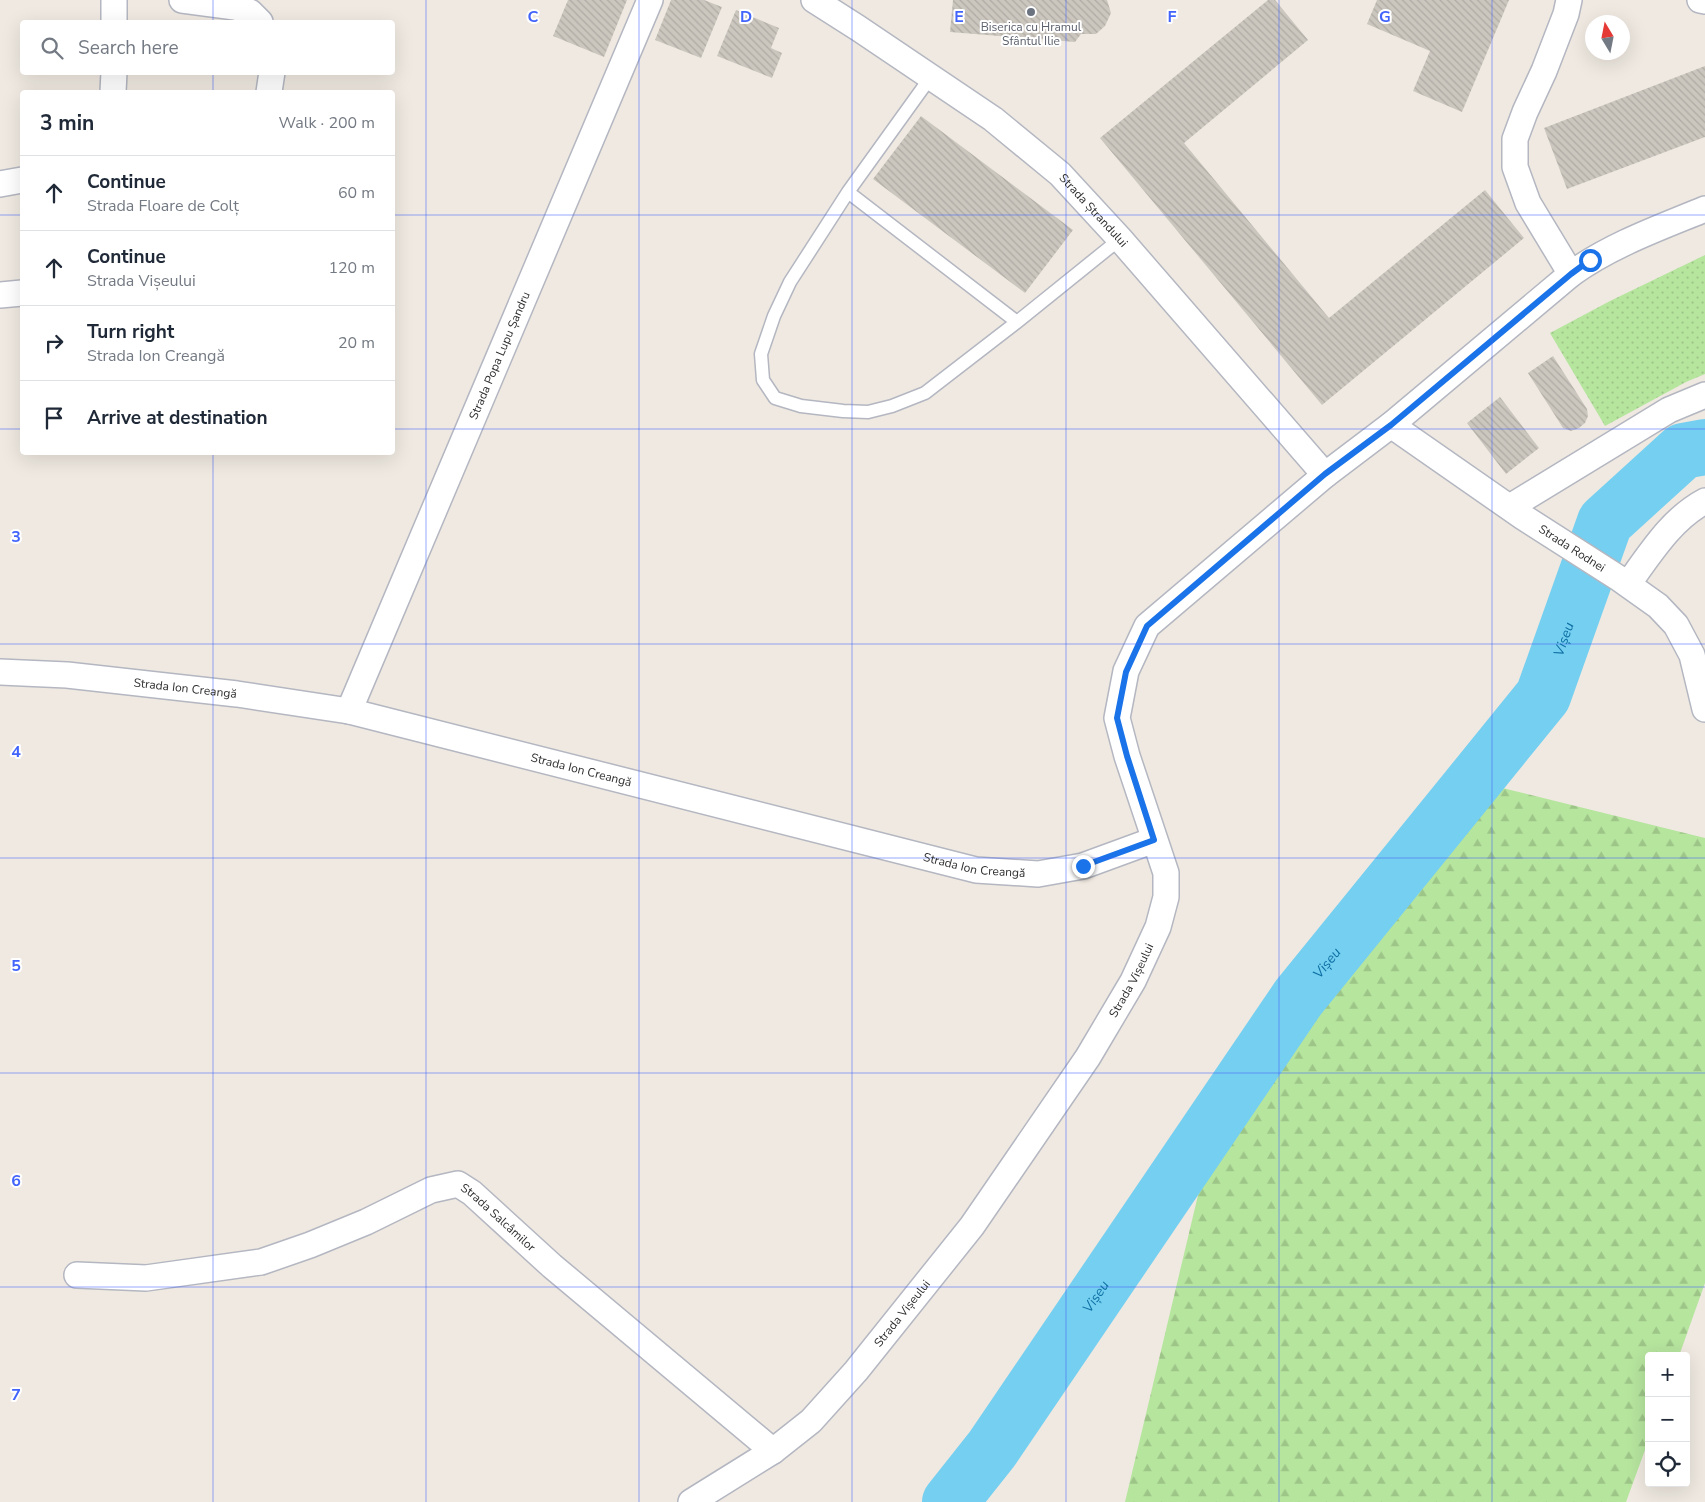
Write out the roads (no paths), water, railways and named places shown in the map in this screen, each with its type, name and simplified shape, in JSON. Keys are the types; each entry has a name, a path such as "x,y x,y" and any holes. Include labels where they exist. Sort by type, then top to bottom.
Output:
{"street":[{"path":"114,0 114,20"},
{"path":"182,0 235,6 250,12 258,20"},
{"name":"Strada Popa Lupu Șandru","path":"348,711 650,0"},
{"name":"Strada Ștrandului","path":"814,0 994,119 1060,174 1120,238 1325,474"},
{"path":"1569,0 1566,14 1544,72 1524,112 1515,139 1515,167 1528,203 1571,274"},
{"path":"1700,0 1705,1"},
{"path":"113,90 114,75"},
{"path":"269,90 272,75"},
{"path":"0,184 20,180"},
{"name":"Strada Vișeului","path":"691,1502 773,1451 811,1421 856,1371 972,1226 1088,1057 1133,981 1158,928 1166,897 1166,873 1127,756 1117,718 1126,672 1147,626 1325,474 1391,425 1571,274 1590,260 1655,229 1705,209"},
{"path":"0,295 20,293"},
{"path":"1516,512 1669,410 1705,395"},
{"name":"Strada Rodnei","path":"1391,425 1516,512 1624,581 1658,606 1676,625 1692,655 1705,709"},
{"path":"1624,581 1690,509 1705,501"},
{"name":"Strada Ion Creangă","path":"0,672 67,675 237,694 348,711 976,870 1038,874 1083,866 1154,840"},
{"name":"Strada Salcâmilor","path":"77,1275 146,1278 261,1262 310,1245 366,1222 431,1190 458,1184 472,1193 552,1266 773,1451"}],"lane":[{"path":"930,78 848,192 790,282 774,316 761,354 763,380 776,398 801,406 868,412 892,406 925,393 1120,238"},
{"path":"848,192 1016,322"}],"waterway":[{"name":"Vișeu","path":"950,1502 992,1449 1298,998 1543,696 1605,522 1683,451 1705,447"}],"place":[{"name":"Biserica cu Hramul Sfântul Ilie","path":"1031,12"}]}
